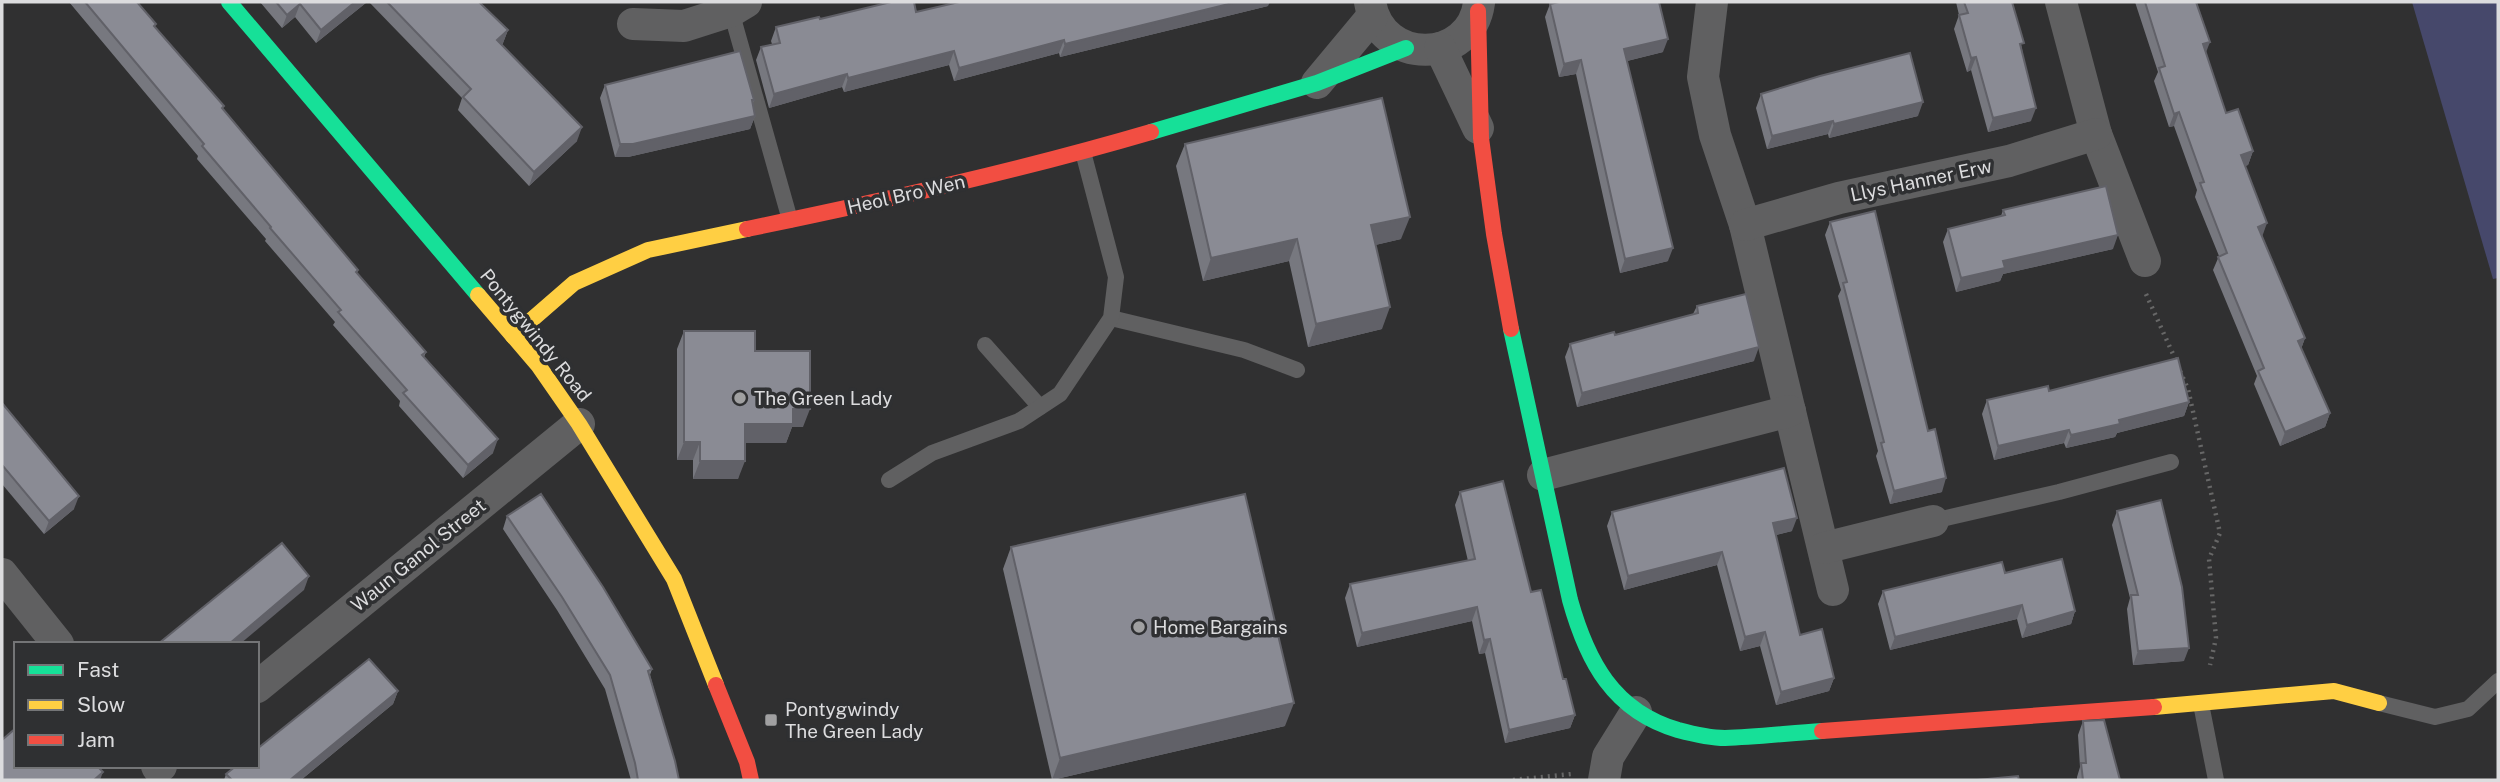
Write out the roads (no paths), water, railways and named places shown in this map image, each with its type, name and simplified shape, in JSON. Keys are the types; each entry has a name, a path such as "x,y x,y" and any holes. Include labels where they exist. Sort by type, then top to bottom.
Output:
{"street":[{"name":"Pontygwindy Road","path":"229,2 538,365 579,424 674,579 747,762 751,780"},
{"path":"1712,2 1703,77 1715,135 1745,225 1833,590"},
{"path":"2061,2 2096,134 2145,261"},
{"path":"633,24 684,26 738,6"},
{"path":"1478,6 1469,28 1457,41 1440,48 1481,136"},
{"path":"1478,6 1481,136 1498,262 1543,475 1580,633 1600,674 1612,690 1636,712 1674,730 1723,738 2201,704 2334,691 2379,703"},
{"path":"1371,9 1380,30 1392,41 1406,48"},
{"path":"1317,83 1371,9"},
{"name":"Heol Bro Wen","path":"513,336 574,283 648,250 1083,152 1317,83 1406,48 1440,48"},
{"name":"Llys Hanner Erw","path":"1745,225 1839,198 2009,161 2096,134"},
{"path":"1543,475 1790,411"},
{"name":"Waun Ganol Street","path":"259,685 579,424"},
{"path":"1824,548 1933,521"},
{"path":"2,574 56,642"},
{"path":"1604,775 1608,757 1636,712"}],"lane":[{"path":"738,6 790,220"},
{"path":"889,480 932,453 1019,421 1060,394 1111,317 1116,277 1083,152"},
{"path":"1111,317 1244,351 1297,370"},
{"path":"985,345 1040,407"},
{"path":"1933,521 2059,492 2171,462"},
{"path":"2379,703 2435,717 2468,709 2498,681"},
{"path":"2201,704 2216,780"}],"place":[{"name":"The Green Lady","path":"740,398"},
{"name":"Home Bargains","path":"1139,627"},
{"name":"Pontygwindy The Green Lady","path":"771,720"}]}
